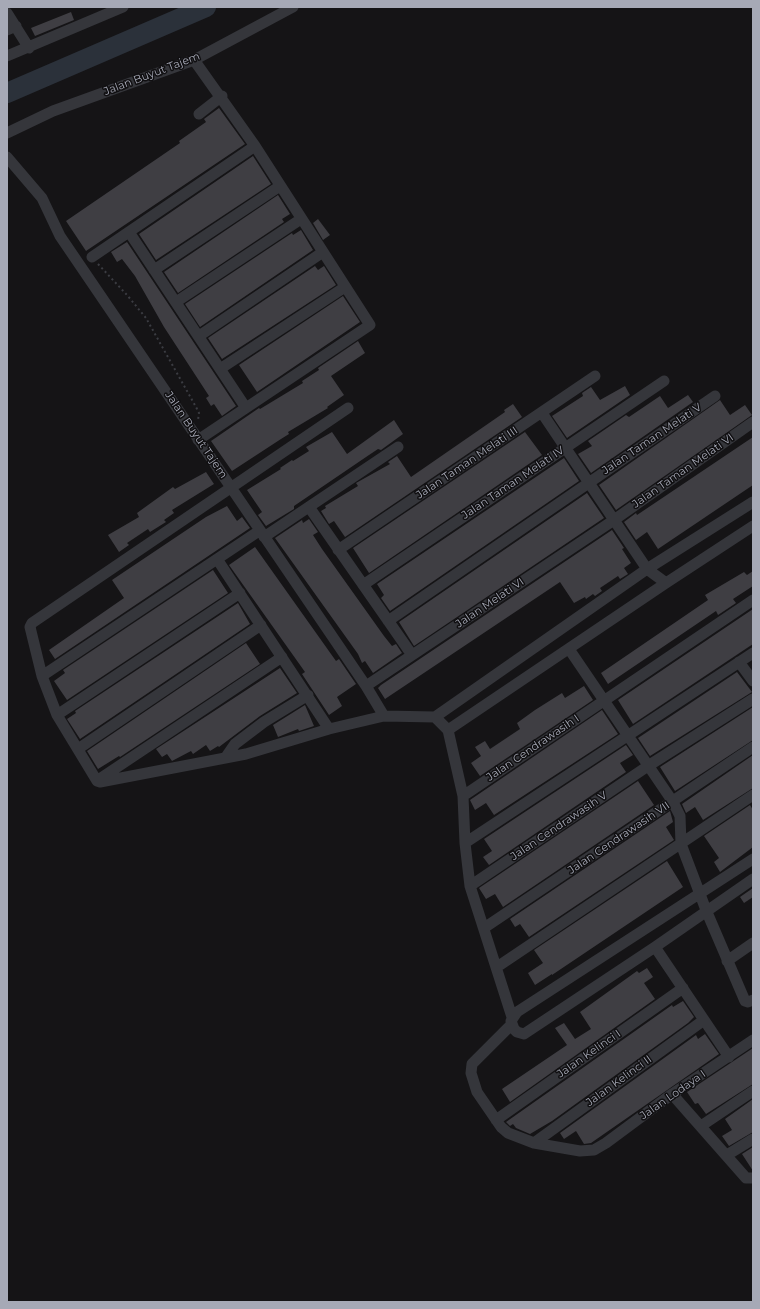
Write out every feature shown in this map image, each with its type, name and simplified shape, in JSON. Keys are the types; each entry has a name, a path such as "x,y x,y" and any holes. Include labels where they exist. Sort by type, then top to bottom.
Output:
{"street":[{"path":"7,56 123,7"},
{"name":"Jalan Buyut Tajem","path":"7,133 52,111 194,60 291,7"},
{"path":"7,14 12,28 29,48"},
{"path":"194,60 222,96 370,325 246,408 196,436"},
{"path":"199,114 222,96"},
{"path":"92,257 255,146"},
{"name":"Jalan Buyut Tajem","path":"7,156 42,198 56,230 366,686 384,716"},
{"path":"154,270 280,186"},
{"path":"176,302 301,218"},
{"path":"129,232 246,408"},
{"path":"198,336 323,252"},
{"path":"220,369 345,287"},
{"name":"Jalan Taman Melati III","path":"338,550 595,376"},
{"name":"Jalan Taman Melati IV","path":"363,585 664,381"},
{"name":"Jalan Taman Melati V","path":"388,621 715,396"},
{"path":"97,781 57,715 42,676 30,627 32,623 348,408"},
{"path":"542,413 647,569 666,583"},
{"name":"Jalan Taman Melati VI","path":"614,520 753,422"},
{"path":"42,676 217,559 309,507 398,447"},
{"path":"97,781 101,782 246,754 329,729 384,716 435,717 647,569 753,502"},
{"path":"309,507 412,655"},
{"name":"Jalan Melati VI","path":"366,686 614,520"},
{"path":"448,730 753,526"},
{"path":"217,559 329,729"},
{"path":"57,715 240,593"},
{"name":"Jalan Cendrawasih I","path":"463,796 753,600"},
{"path":"78,749 261,625"},
{"path":"569,649 673,802 680,816 681,844 706,910 745,1001 748,1002 753,1000"},
{"path":"465,843 753,653"},
{"path":"97,781 282,657"},
{"path":"739,662 753,681"},
{"path":"226,757 228,751 234,744 264,722 308,695"},
{"name":"Jalan Cendrawasih V","path":"470,886 648,766 753,699"},
{"path":"435,717 448,730 463,796 465,843 470,886 497,967 512,1021 518,1032 524,1034 655,948 706,910 753,879"},
{"name":"Jalan Cendrawasih VII","path":"484,928 753,747"},
{"path":"497,967 753,795"},
{"path":"534,1143 508,1133 496,1120 477,1092 471,1068 474,1061 524,1008 753,859"},
{"path":"727,961 753,943"},
{"path":"655,948 728,1056"},
{"name":"Jalan Kelinci I","path":"496,1120 683,988"},
{"name":"Jalan Kelinci II","path":"534,1143 704,1020"},
{"name":"Jalan Lodaya I","path":"534,1143 572,1150 594,1150 672,1094 753,1040"},
{"path":"701,1126 753,1092"},
{"path":"672,1094 746,1178 753,1178"},
{"path":"727,1156 753,1139"}],"path":[{"path":"92,257 146,318 199,413 196,436"}],"building":[{"path":"71,12 74,20 35,36 31,28"},
{"path":"219,108 245,144 86,251 66,221 180,143 179,141 206,122 204,119"},
{"path":"253,156 271,184 156,260 139,234"},
{"path":"278,195 290,214 282,219 284,222 178,293 164,272"},
{"path":"318,219 330,235 323,240 313,223"},
{"path":"301,230 313,250 200,327 185,304 292,233 293,235"},
{"path":"127,242 236,406 222,416 214,404 211,406 206,398 209,396 164,327 135,276 122,259 117,262 111,252"},
{"path":"315,266 318,270 324,266 336,285 222,359 208,338"},
{"path":"343,296 360,322 257,392 239,365"},
{"path":"358,341 365,353 331,376 344,395 327,407 328,408 288,432 289,434 232,471 211,441 259,408 260,409 303,383 302,381 319,370 318,368"},
{"path":"625,386 630,395 567,438 552,416 583,396 582,393 591,387 600,400"},
{"path":"688,395 693,402 591,473 578,454 592,446 588,441 626,415 629,417 660,396 668,408"},
{"path":"720,400 730,415 745,405 752,415 616,510 599,485"},
{"path":"513,404 522,417 345,537 334,521 329,524 321,511 326,508 325,506 358,486 356,483 390,464 388,462 397,456 411,477 505,412 504,410"},
{"path":"394,420 403,434 381,450 378,449 369,455 294,506 294,509 266,526 258,515 262,512 247,490 281,469 280,468 292,460 293,461 309,451 306,447 332,432 347,454"},
{"path":"525,432 542,455 369,573 353,548"},
{"path":"753,437 753,485 658,549 647,532 636,540 624,522 636,513 637,515"},
{"path":"564,458 579,481 390,611 381,598 384,595 377,584"},
{"path":"206,472 214,484 172,510 174,513 164,520 166,522 150,532 148,529 127,543 129,545 119,552 108,535 139,517 137,513 173,487 175,489"},
{"path":"587,493 604,518 414,646 399,622"},
{"path":"227,506 237,521 242,517 250,528 55,659 49,650 124,598 112,580 206,517"},
{"path":"309,519 318,532 313,535 322,549 384,636 392,646 396,644 402,653 373,673 365,661 362,663 358,654 275,538 302,520 303,523"},
{"path":"612,530 624,548 622,549 631,563 624,568 628,574 620,579 618,576 600,588 602,591 595,596 593,594 586,599 585,597 574,603 560,582 385,699 378,688 381,685"},
{"path":"255,547 336,661 339,659 356,684 337,697 342,706 329,715 302,674 305,672 229,565"},
{"path":"213,570 228,593 67,700 54,681 65,673 63,670"},
{"path":"753,571 753,586 733,599 736,603 718,615 716,611 608,684 601,673 708,600 705,595 744,572 747,575"},
{"path":"238,603 250,624 80,739 67,719 76,713 75,711"},
{"path":"753,609 753,644 633,724 618,700"},
{"path":"246,643 260,664 120,757 119,756 98,769 87,751"},
{"path":"280,668 297,693 260,716 219,747 218,746 210,751 206,745 193,754 191,751 172,761 167,754 162,757 156,749"},
{"path":"737,672 752,692 650,756 638,738"},
{"path":"584,686 593,700 480,776 471,763 481,756 475,747 485,741 490,749 520,729 517,723 535,710 562,693 565,698"},
{"path":"305,705 314,726 299,731 298,729 278,737 273,725"},
{"path":"753,707 753,740 675,791 660,767"},
{"path":"602,710 618,734 494,815 486,803 475,810 470,800"},
{"path":"626,745 633,755 620,763 626,772 489,865 483,857 492,851 484,839"},
{"path":"753,755 753,788 703,820 695,807 686,813 682,804"},
{"path":"638,781 654,805 503,907 495,894 486,899 479,888"},
{"path":"750,805 753,810 753,847 720,872 714,862 719,858 704,836"},
{"path":"670,811 673,822 666,827 674,840 529,937 520,924 515,927 510,919"},
{"path":"667,861 683,887 535,985 528,973 543,963 534,950"},
{"path":"753,888 753,897 744,903 740,897"},
{"path":"647,968 653,977 644,983 655,999 510,1102 502,1089 567,1045 555,1028 564,1023 575,1039 591,1029 580,1012 637,971 639,973"},
{"path":"683,1001 694,1017 688,1023 552,1121 530,1134 516,1128 513,1124 510,1126 506,1122 672,1005 673,1007"},
{"path":"705,1034 719,1054 591,1143 584,1144 576,1131 564,1139 560,1133 696,1035 698,1039"},
{"path":"753,1048 753,1084 706,1114 698,1103 695,1104 687,1092"},
{"path":"753,1099 753,1132 729,1146 722,1136 732,1130 725,1119"},
{"path":"753,1147 753,1171 742,1154"}],"waterway":[{"path":"7,93 206,7"}]}
